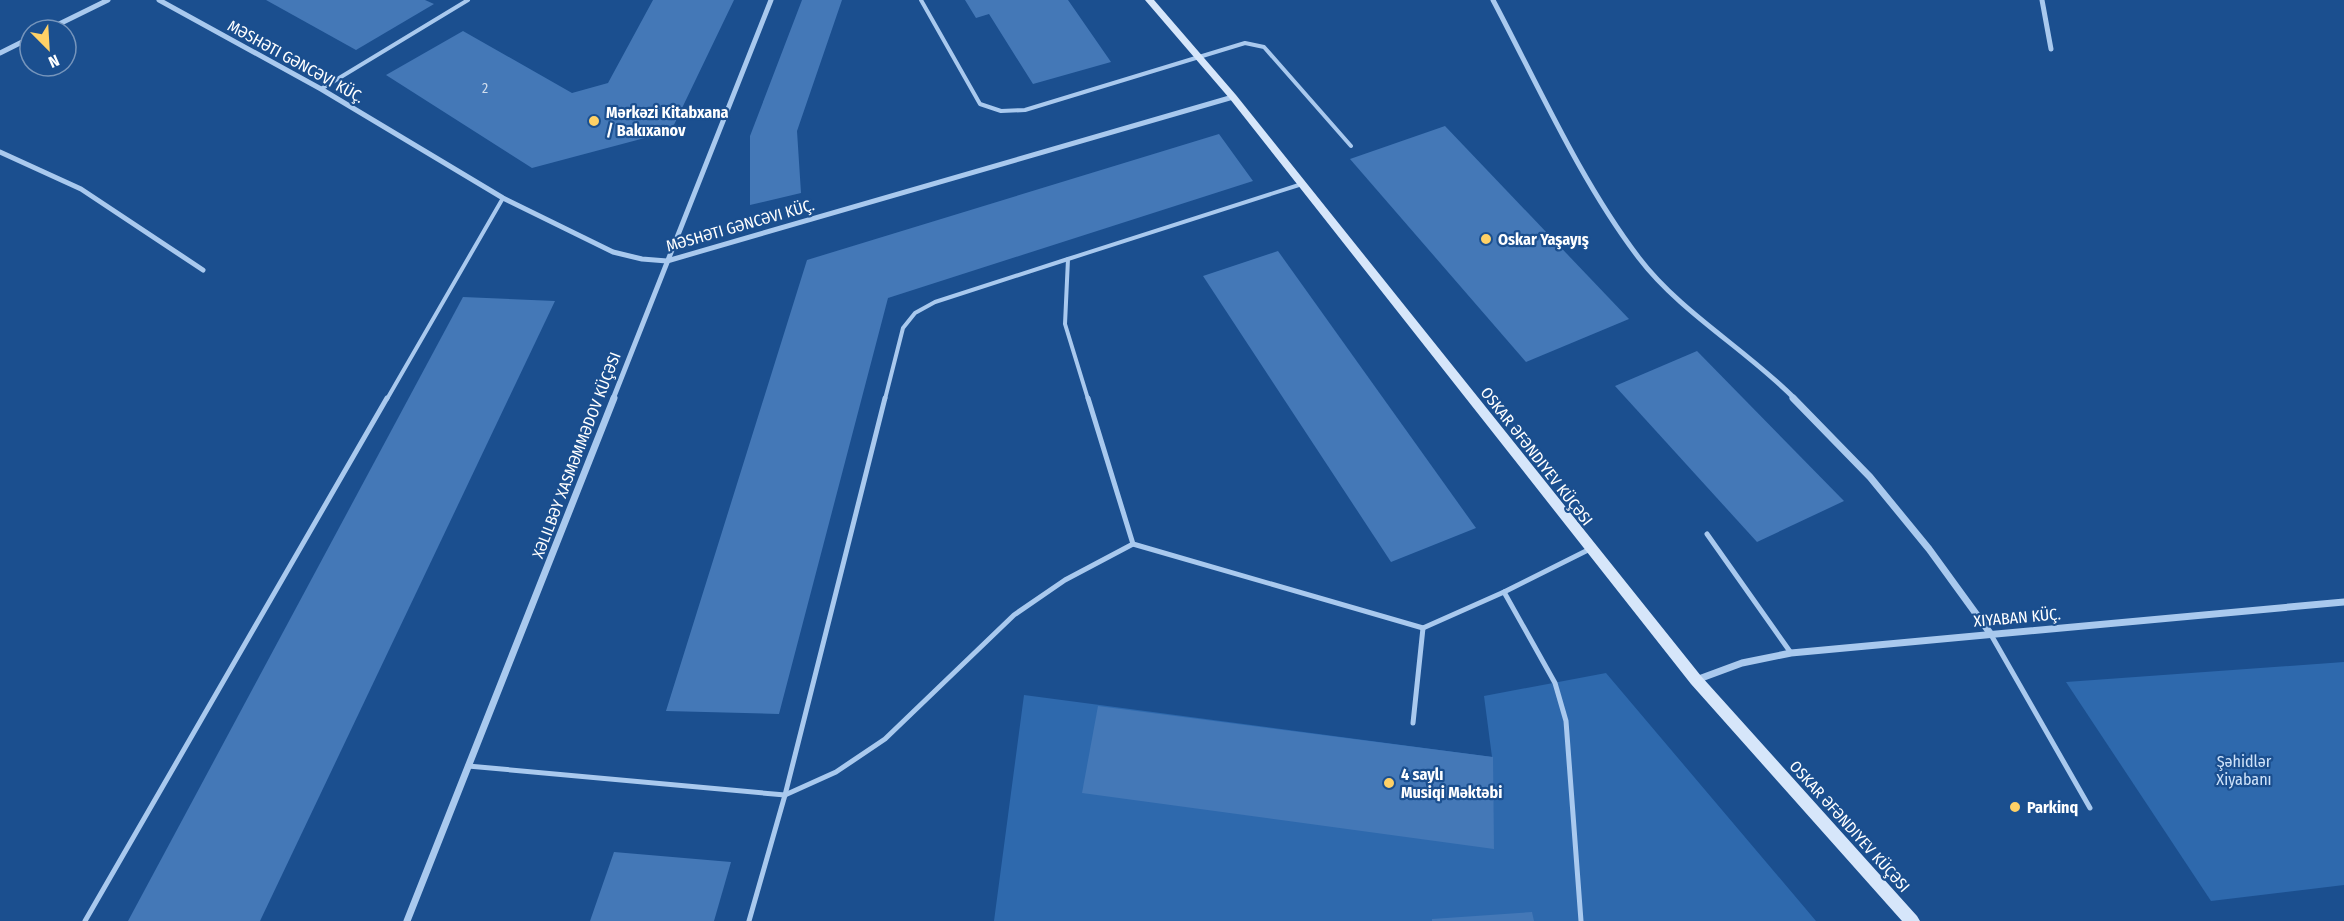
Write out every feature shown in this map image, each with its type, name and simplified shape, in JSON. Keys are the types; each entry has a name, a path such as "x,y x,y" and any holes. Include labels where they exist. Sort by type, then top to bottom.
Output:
{"street":[{"path":"71,18 108,0"},
{"name":"MƏSHƏTI GƏNCƏVI KÜÇ.","path":"159,0 321,89 503,198 613,252 642,259 667,261 1233,97"},
{"name":"XƏLILBƏY XASMƏMMƏDOV KÜÇƏSI","path":"407,921 771,0"},
{"name":"OSKAR ƏFƏNDIYEV KÜÇƏSI","path":"1149,0 1233,97 1696,680 1912,921"},
{"path":"1493,0 1592,186 1640,259 1674,295 1770,374 1870,477 1929,549 1990,633"},
{"path":"2042,0 2051,49"},
{"path":"0,53 18,44"},
{"path":"0,152 81,189 203,270"},
{"name":"XIYABAN KÜÇ.","path":"1696,680 1722,667 1791,652 2344,602"}],"lane":[{"path":"321,89 468,0"},
{"path":"921,0 980,104 1001,111 1025,110 1245,43 1264,47 1351,146"},
{"path":"748,921 784,795 903,328 915,313 935,302 1302,184"},
{"path":"85,921 503,198"},
{"path":"1068,259 1065,324 1133,544"},
{"path":"1707,534 1791,652"},
{"path":"468,766 784,795 836,772 885,739 1014,615 1065,580 1133,544 1423,628 1504,592 1590,549"},
{"path":"1504,592 1555,683 1566,721 1581,921"},
{"path":"1413,723 1423,628"},
{"path":"1990,633 2090,808"}],"green space":[{"name":"Şəhidlər Xiyabanı","path":"2344,662 2344,885 2211,901 2066,682"},
{"path":"1606,673 1816,921 994,921 1024,695 1492,757 1484,696"}],"building":[{"path":"266,0 425,0 434,4 356,50"},
{"path":"653,0 734,0 671,131 532,168 386,75 463,31 572,93 608,83"},
{"path":"802,0 842,0 797,131 801,193 750,205 750,136"},
{"path":"965,0 1068,0 1111,62 1033,84 989,14 976,18"},
{"name":"Oskar Yaşayış","path":"1445,126 1629,319 1526,362 1350,159"},
{"path":"1219,134 1253,181 888,298 779,714 666,711 807,260"},
{"path":"1278,251 1476,528 1391,562 1203,276"},
{"path":"463,297 555,301 260,921 128,921"},
{"path":"1697,351 1844,501 1757,542 1615,386"},
{"path":"1098,706 1493,757 1494,849 1082,793"},
{"path":"614,852 731,862 714,921 590,921"},
{"path":"1532,912 1534,921 1432,921 1432,919"}],"place":[{"name":"Mərkəzi Kitabxana / Bakıxanov","path":"594,121"},
{"name":"Oskar Yaşayış","path":"1486,239"},
{"name":"4 saylı Musiqi Məktəbi","path":"1389,783"},
{"name":"Parkinq","path":"2015,807"}]}
